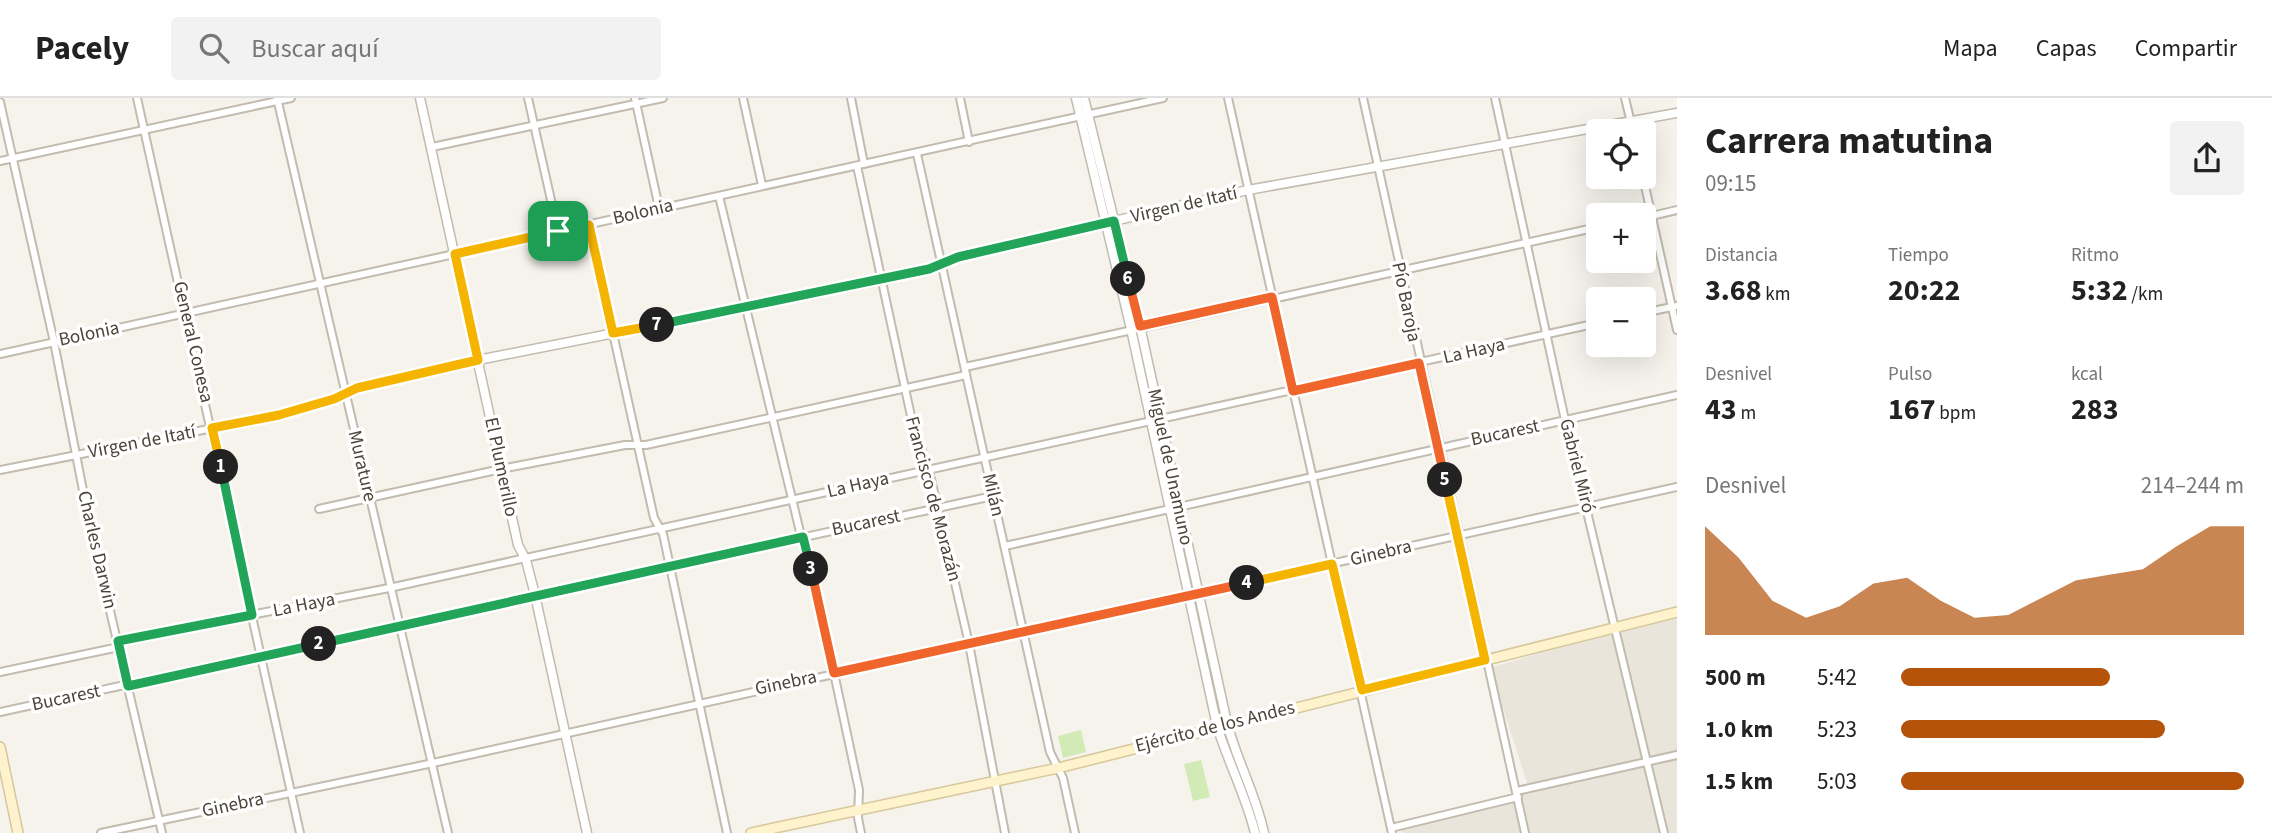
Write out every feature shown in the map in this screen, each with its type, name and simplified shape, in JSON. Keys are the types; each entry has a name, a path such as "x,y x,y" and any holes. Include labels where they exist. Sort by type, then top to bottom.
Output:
{"main road":[{"name":"Ejército de los Andes","path":"751,833 995,779 1058,768 1222,724 1677,612"},
{"path":"0,747 18,833"}],"street":[{"name":"General Conesa","path":"137,98 300,833"},
{"path":"0,161 291,98"},
{"name":"El Plumerillo","path":"420,98 518,545 535,596 587,833"},
{"path":"528,98 558,231"},
{"path":"432,147 636,101 663,98"},
{"path":"743,98 762,185"},
{"name":"Francisco de Morazán","path":"851,98 860,165 882,280 905,388 938,508 969,644 1005,833"},
{"path":"960,98 969,142"},
{"name":"Miguel de Unamuno","path":"1076,98 1085,116"},
{"name":"Miguel de Unamuno","path":"1084,98 1085,116 1136,328 1192,596 1222,724 1255,833"},
{"name":"Bolonia","path":"0,354 1163,98"},
{"path":"1228,98 1392,830 1517,794 1677,755"},
{"name":"Pío Baroja","path":"1363,98 1398,269 1525,833"},
{"name":"Gabriel Miró","path":"1495,98 1565,420 1664,833"},
{"path":"1625,98 1629,119"},
{"name":"Murature","path":"277,99 389,588 433,763 447,833"},
{"path":"636,101 659,208"},
{"name":"Charles Darwin","path":"0,102 54,342 89,521 162,833"},
{"name":"Virgen de Itatí","path":"1646,119 1677,113"},
{"name":"Virgen de Itatí","path":"0,470 279,415 334,399 345,393 478,360 882,280 1248,190 1586,130"},
{"name":"Milán","path":"917,154 944,263 966,375 1050,752 1058,768 1075,833"},
{"path":"719,196 834,673 859,790 861,833"},
{"path":"1656,215 1677,210"},
{"path":"589,225 637,445 658,527 663,534 727,833"},
{"path":"965,367 1586,229"},
{"path":"1656,232 1675,307 1677,330"},
{"path":"1656,311 1675,307"},
{"name":"La Haya","path":"0,673 119,644 389,588 523,556 792,500 1586,326"},
{"path":"319,509 501,468 637,445 966,375"},
{"name":"Bucarest","path":"1005,546 1677,395"},
{"name":"Ginebra","path":"101,833 433,763 1677,487"},
{"name":"Bucarest","path":"0,712 993,496"},
{"name":"Miguel de Unamuno","path":"1222,724 1258,806 1264,833"}],"shaded area":[{"path":"1677,612 1677,833 1402,833 1400,821 1530,792 1490,668"}],"green space":[{"path":"1081,730 1086,752 1063,758 1058,736"},
{"path":"1201,760 1210,797 1193,801 1184,764"}],"route":[{"path":"1114,221 1140,326 1272,297 1293,391 1419,363 1485,660 1362,690 1332,564 834,673 803,537 128,686 118,641 252,615 212,428 279,415 334,399 357,388 478,360 455,254 558,231 589,225 613,333 882,280 936,267 958,257 1114,221"}]}
